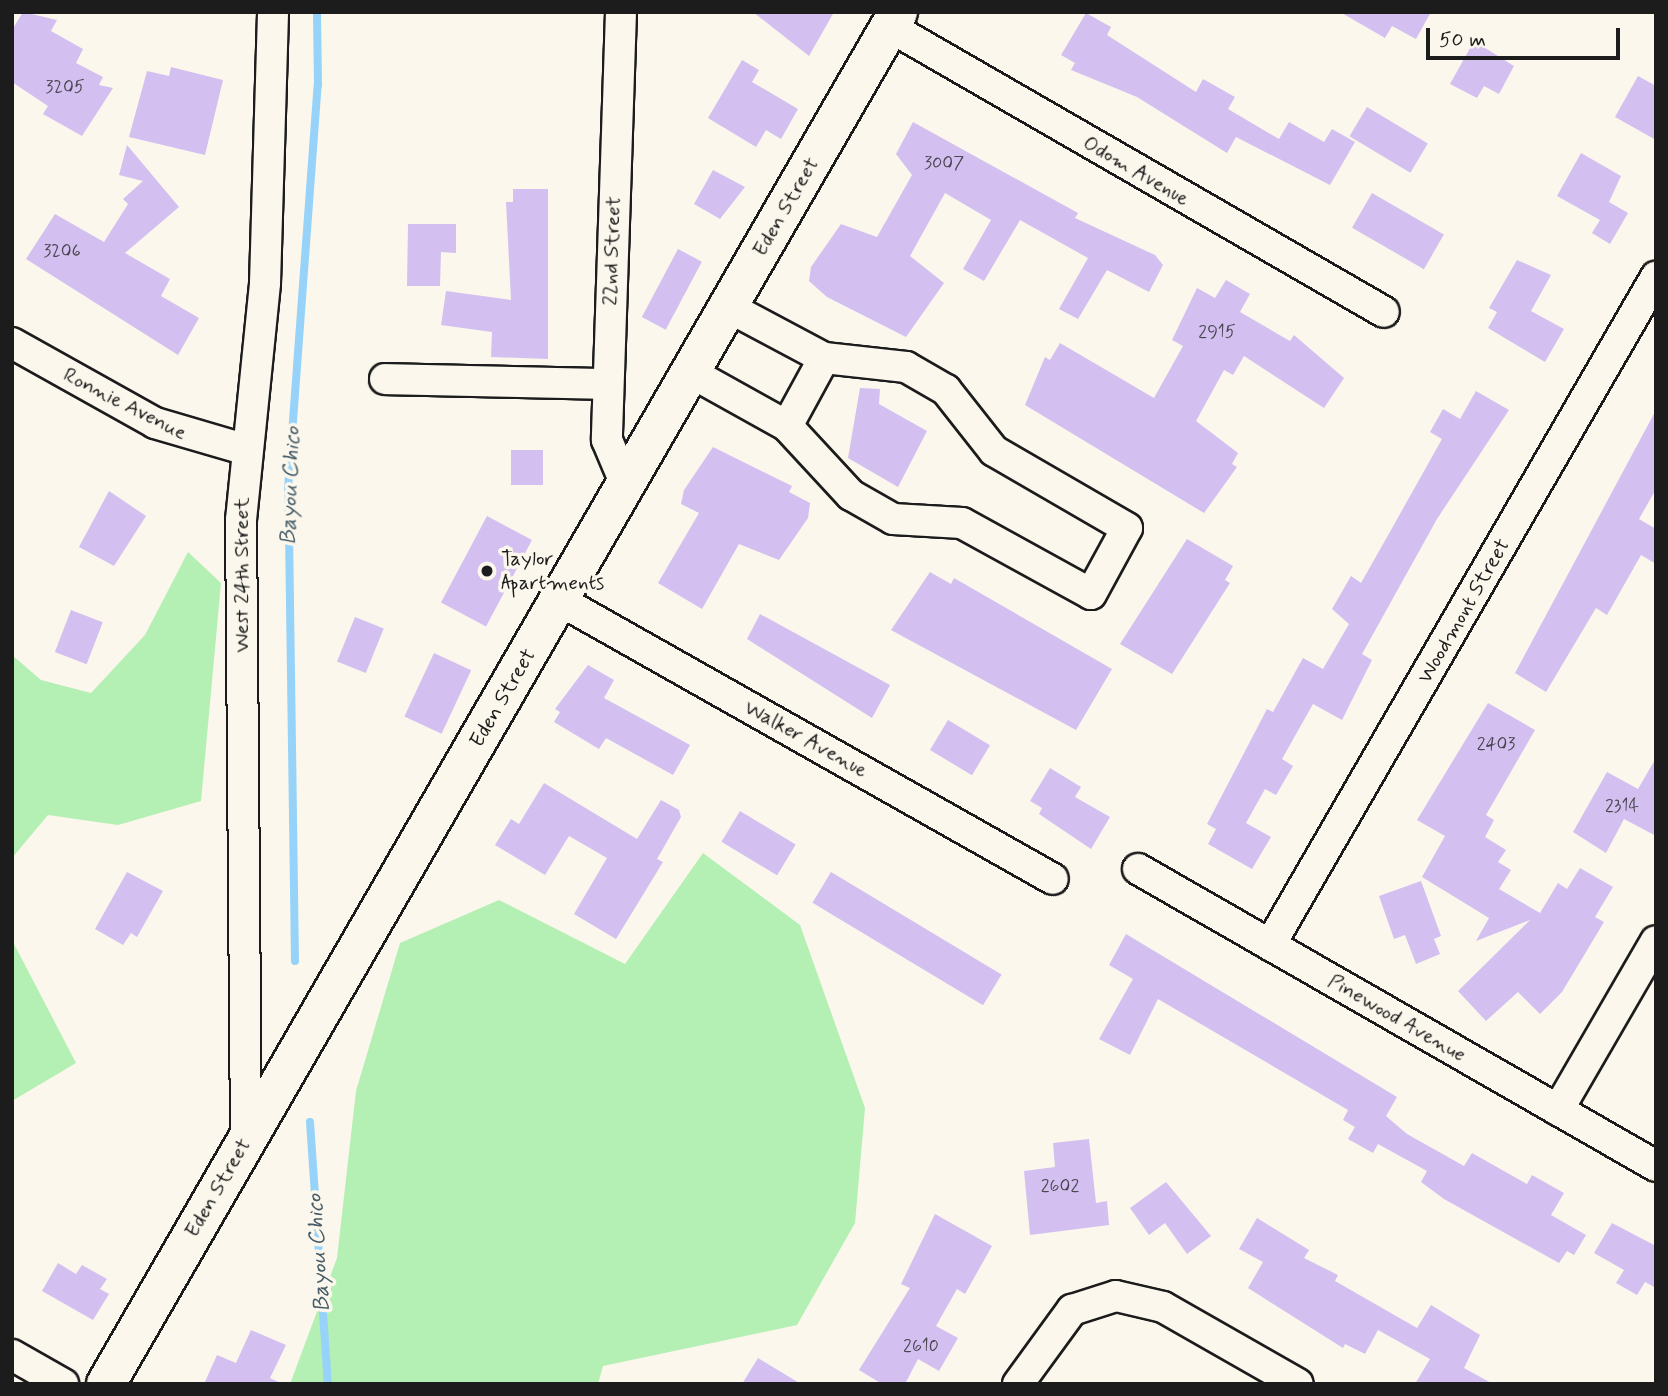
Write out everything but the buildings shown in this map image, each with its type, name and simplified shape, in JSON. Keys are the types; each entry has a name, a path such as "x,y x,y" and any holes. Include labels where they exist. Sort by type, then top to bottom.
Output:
{"street":[{"name":"West 24th Street","path":"246,1139 244,449 265,283 273,12"},
{"name":"22nd Street","path":"621,12 607,384 609,451 625,485"},
{"name":"Eden Street","path":"106,1384 894,20"},
{"name":"Odom Avenue","path":"894,20 1384,312"},
{"name":"Woodmont Street","path":"1270,945 1656,277"},
{"path":"691,372 786,426 851,495 892,519 962,523 1091,594 1127,528 994,451 946,390 906,367 824,358 728,307"},
{"name":"Ronnie Avenue","path":"12,343 155,423 205,443 244,449"},
{"path":"786,426 824,358"},
{"path":"385,379 607,384"},
{"name":"Walker Avenue","path":"559,600 1053,879"},
{"name":"Pinewood Avenue","path":"1138,869 1656,1166"},
{"path":"1558,1110 1656,941"},
{"path":"1018,1384 1072,1310 1116,1296 1163,1307 1298,1384"},
{"path":"12,1355 64,1384"}],"green space":[{"path":"188,552 221,583 201,801 118,825 48,815 12,858 12,655 41,680 91,693 145,635"},
{"path":"703,853 800,925 865,1108 855,1223 797,1325 603,1366 598,1384 290,1384 337,1258 356,1091 400,943 499,900 625,964"},
{"path":"12,940 76,1063 12,1101"}],"waterway":[{"name":"Bayou Chico","path":"295,961 288,489 318,85 317,12"},
{"name":"Bayou Chico","path":"310,1122 328,1384"}],"place":[{"name":"Taylor Apartments","path":"487,571"}]}
